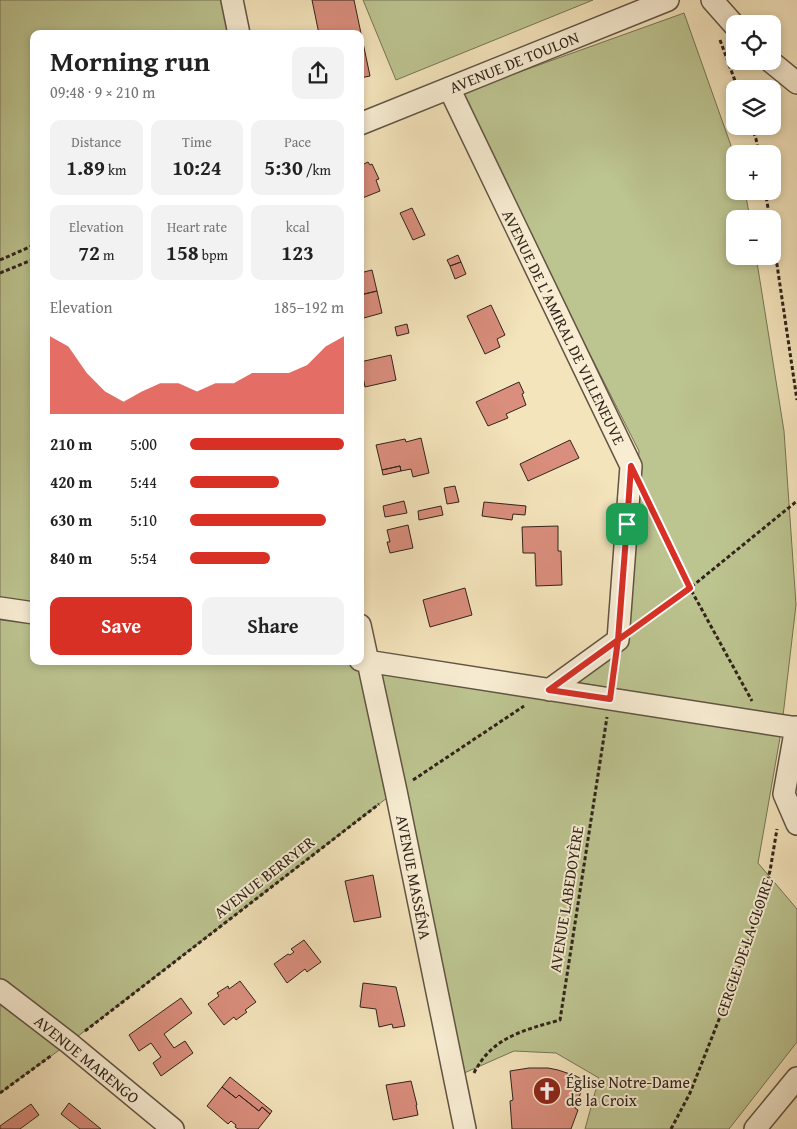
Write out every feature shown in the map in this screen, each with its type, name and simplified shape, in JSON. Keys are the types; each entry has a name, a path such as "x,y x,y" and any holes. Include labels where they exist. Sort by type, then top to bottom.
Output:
{"street":[{"path":"232,0 238,30"},
{"name":"AVENUE DE TOULON","path":"364,122 668,0"},
{"path":"712,0 726,31"},
{"path":"781,70 797,83"},
{"name":"AVENUE DE L'AMIRAL DE VILLENEUVE","path":"448,88 631,466 618,640"},
{"path":"0,608 30,612"},
{"path":"549,690 618,640"},
{"path":"364,661 797,728 784,794 797,824"},
{"name":"AVENUE MASSÉNA","path":"364,661 396,791 465,1129"},
{"name":"AVENUE MARENGO","path":"0,990 69,1043 174,1129"},
{"path":"755,1129 797,1078"}],"path":[{"path":"0,260 30,247"},
{"path":"0,273 30,261"},
{"path":"777,265 797,400"},
{"path":"648,501 690,588 764,723"},
{"path":"618,640 690,588 797,501"},
{"name":"AVENUE BERRYER","path":"0,1093 69,1043 396,791 549,690"},
{"name":"AVENUE LABEDOYÈRE","path":"473,1077 491,1050 507,1037 560,1020 610,699"},
{"name":"CERCLE DE LA GLOIRE","path":"671,1129 690,1093 744,956 770,871 784,794"}],"green space":[{"path":"0,0 232,0 238,30 30,30 30,665 361,665 396,791 69,1043 0,1093"},
{"path":"363,0 593,0 396,80"},
{"path":"684,13 731,145 726,145 726,200 747,200 748,210 726,210 726,265 757,265 784,431 796,605 783,716 574,682 624,647 639,451 458,94"},
{"path":"380,672 781,732 758,863 797,909 797,1042 729,1129 585,1129 599,1078 556,1053 514,1051 462,1074"}],"building":[{"path":"312,0 354,0 360,30 318,30"},
{"path":"364,48 370,76 364,77"},
{"path":"368,162 370,165 372,164 379,179 376,180 380,191 364,197 364,164"},
{"path":"412,208 425,235 413,240 400,213"},
{"path":"458,255 461,262 450,266 447,260"},
{"path":"461,262 466,274 455,279 450,266"},
{"path":"372,270 377,291 364,294 364,272"},
{"path":"377,291 382,313 364,318 364,294"},
{"path":"491,305 505,335 497,339 500,347 485,354 467,316"},
{"path":"407,324 409,333 397,336 395,327"},
{"path":"391,355 396,380 365,387 364,361"},
{"path":"519,382 524,393 522,394 526,405 506,414 508,418 488,426 476,402"},
{"path":"421,438 429,473 413,477 411,469 401,471 400,466 382,470 376,445 405,439 406,442"},
{"path":"570,440 579,458 528,481 520,464"},
{"path":"400,466 401,471 383,475 382,470"},
{"path":"455,486 459,502 447,504 444,488"},
{"path":"404,501 407,513 385,517 383,506"},
{"path":"484,502 526,506 525,515 513,514 512,520 482,516"},
{"path":"441,506 443,515 419,520 418,511"},
{"path":"408,525 413,548 390,553 387,542 390,542 387,530"},
{"path":"558,526 558,551 561,551 562,585 536,586 535,553 523,553 522,527"},
{"path":"465,588 472,615 430,627 423,600"},
{"path":"373,875 381,917 354,922 345,881"},
{"path":"304,940 321,962 307,972 305,969 287,983 274,964 294,952 291,949"},
{"path":"240,981 256,1002 236,1020 234,1017 224,1025 208,1004 219,996 217,993 228,986 229,989"},
{"path":"363,983 396,987 405,1026 393,1028 392,1024 379,1027 376,1009 360,1007"},
{"path":"181,998 192,1013 164,1034 174,1048 185,1041 193,1053 161,1076 153,1063 161,1057 151,1043 139,1051 129,1035"},
{"name":"Église Notre-Dame de la Croix","path":"529,1068 558,1070 585,1081 575,1108 578,1110 571,1129 512,1129 510,1101 513,1100 510,1071"},
{"path":"230,1077 272,1111 270,1114 262,1107 259,1111 239,1095 236,1098 222,1087"},
{"path":"411,1081 418,1115 393,1120 386,1085"},
{"path":"222,1087 236,1098 239,1095 259,1111 262,1107 270,1114 258,1129 238,1129 231,1121 228,1124 207,1106"},
{"path":"69,1103 101,1129 80,1129 61,1114"},
{"path":"31,1104 39,1115 20,1129 0,1129 0,1126"}],"place":[{"name":"Église Notre-Dame de la Croix","path":"547,1091"}],"route":[{"path":"627,524 618,640 549,690 610,699 618,640 690,588 631,466 627,524"}]}
